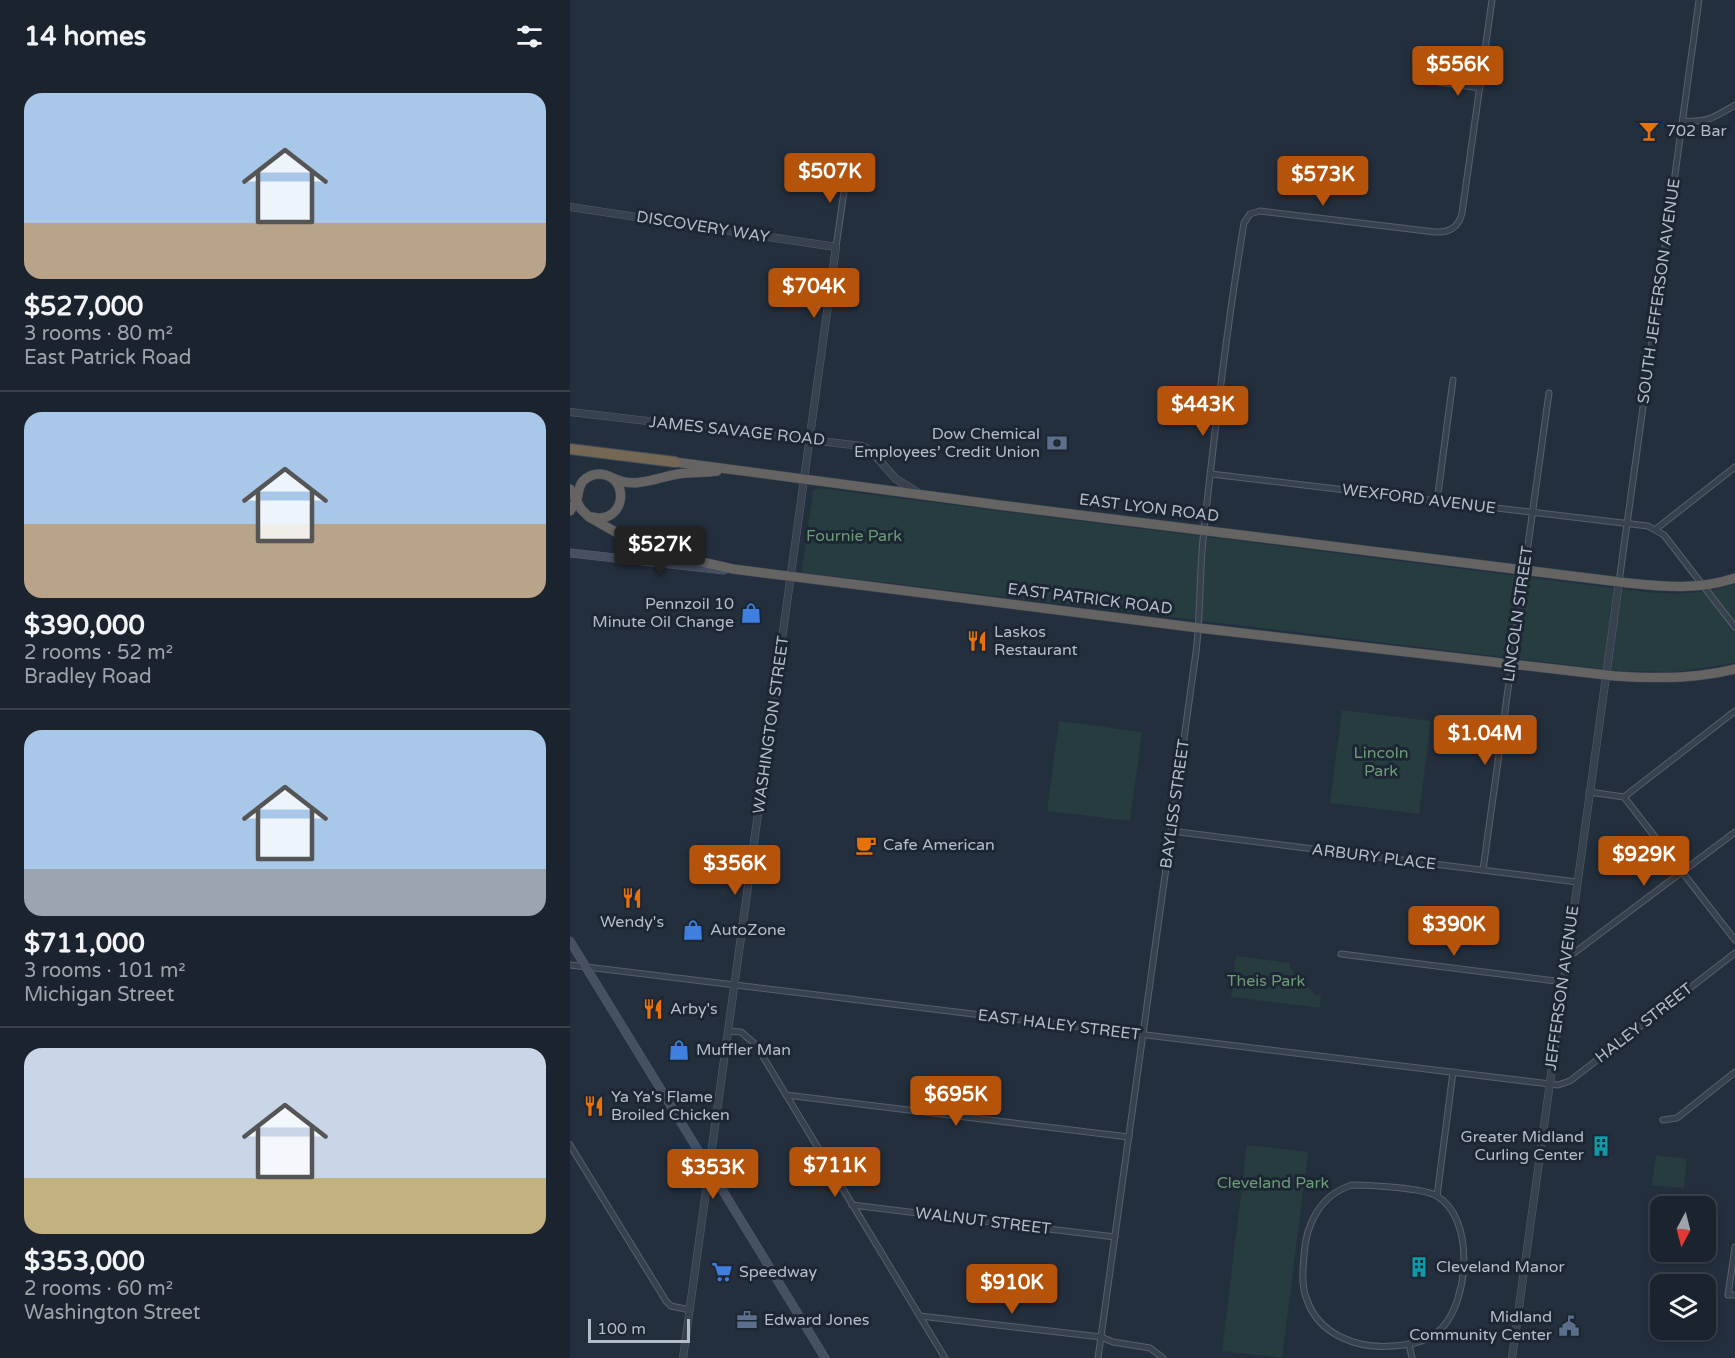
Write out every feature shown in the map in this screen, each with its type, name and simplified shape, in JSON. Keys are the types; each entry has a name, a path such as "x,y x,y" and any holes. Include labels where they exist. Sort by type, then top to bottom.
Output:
{"highway":[{"path":"570,449 675,462"},
{"name":"EAST LYON ROAD","path":"675,462 1619,582 1670,587 1703,586 1735,578"},
{"path":"570,511 577,500 579,487 585,479 597,474 634,484 678,474 728,469"},
{"path":"585,513 602,518 617,509 621,501 621,492 617,483 610,477"},
{"path":"570,489 585,513 615,532 656,550 711,565 753,573"},
{"name":"EAST PATRICK ROAD","path":"753,573 1606,675 1663,678 1710,674 1735,669"}],"main road":[{"name":"EAST PATRICK ROAD","path":"570,553 668,566 753,573"},
{"path":"570,941 825,1358"}],"street":[{"path":"1438,82 1480,88 1492,0"},
{"name":"SOUTH JEFFERSON AVENUE","path":"1619,582 1699,0"},
{"path":"1440,74 1481,79"},
{"name":"BAYLISS STREET","path":"1098,1358 1199,628 1204,530 1240,249 1246,219 1260,211 1442,233 1455,227 1462,213 1480,88"},
{"path":"1683,121 1698,122 1713,119 1735,105"},
{"name":"WASHINGTON STREET","path":"683,1358 848,164"},
{"name":"DISCOVERY WAY","path":"570,207 836,248"},
{"path":"1437,501 1453,380"},
{"name":"LINCOLN STREET","path":"1483,870 1549,393"},
{"name":"JAMES SAVAGE ROAD","path":"570,412 862,446 870,450 896,478 922,495"},
{"path":"1735,468 1656,529 1664,536 1735,627"},
{"name":"WEXFORD AVENUE","path":"1211,474 1656,529"},
{"name":"JEFFERSON AVENUE","path":"1512,1358 1619,582"},
{"path":"1624,797 1735,711"},
{"path":"1589,792 1624,797 1735,940"},
{"name":"ARBURY PLACE","path":"1171,831 1576,882"},
{"path":"1566,959 1735,832"},
{"name":"HALEY STREET","path":"1549,1085 1564,1084 1570,1081 1735,952"},
{"path":"1341,954 1563,982"},
{"name":"EAST HALEY STREET","path":"570,965 1549,1085"},
{"path":"729,1030 741,1032 756,1045 945,1358"},
{"path":"1437,1196 1453,1072"},
{"path":"1663,1120 1677,1118 1735,1072"},
{"path":"786,1095 1129,1137"},
{"path":"570,1145 666,1301 671,1306 690,1310"},
{"path":"1352,1185 1425,1192 1437,1196 1449,1207 1462,1234 1462,1282 1458,1301 1442,1327 1431,1337 1417,1343 1381,1347 1367,1346 1340,1337 1320,1323 1306,1299 1303,1284 1305,1241 1312,1220 1326,1199 1340,1189 1352,1185"},
{"name":"WALNUT STREET","path":"852,1205 1115,1237"},
{"path":"1735,1247 1728,1295 1735,1295"},
{"path":"920,1316 1101,1338 1150,1348 1163,1358"},
{"path":"1408,1344 1412,1358"}],"green space":[{"name":"Fournie Park","path":"818,488 1637,591 1686,593 1735,584 1735,663 1675,672 1620,671 805,573 802,570 813,491"},
{"name":"Lincoln Park","path":"1342,710 1431,721 1419,814 1330,803"},
{"path":"1059,721 1142,732 1130,821 1047,811"},
{"name":"Theis Park","path":"1236,956 1290,963 1290,968 1316,995 1321,995 1320,1008 1231,997"},
{"name":"Cleveland Park","path":"1247,1145 1308,1152 1282,1358 1222,1351"},
{"path":"1656,1155 1687,1159 1684,1188 1652,1185"}],"place":[{"name":"702 Bar","path":"1649,131"},
{"name":"Dow Chemical Employees’ Credit Union","path":"1057,443"},
{"name":"Pennzoil 10 Minute Oil Change","path":"751,613"},
{"name":"Laskos Restaurant","path":"977,641"},
{"name":"Cafe American","path":"866,845"},
{"name":"Wendy's","path":"632,898"},
{"name":"AutoZone","path":"693,930"},
{"name":"Arby's","path":"653,1009"},
{"name":"Muffler Man","path":"679,1050"},
{"name":"Ya Ya's Flame Broiled Chicken","path":"594,1106"},
{"name":"Greater Midland Curling Center","path":"1601,1146"},
{"name":"Cleveland Manor","path":"1419,1267"},
{"name":"Speedway","path":"722,1272"},
{"name":"Edward Jones","path":"747,1320"},
{"name":"Midland Community Center","path":"1569,1326"}]}
